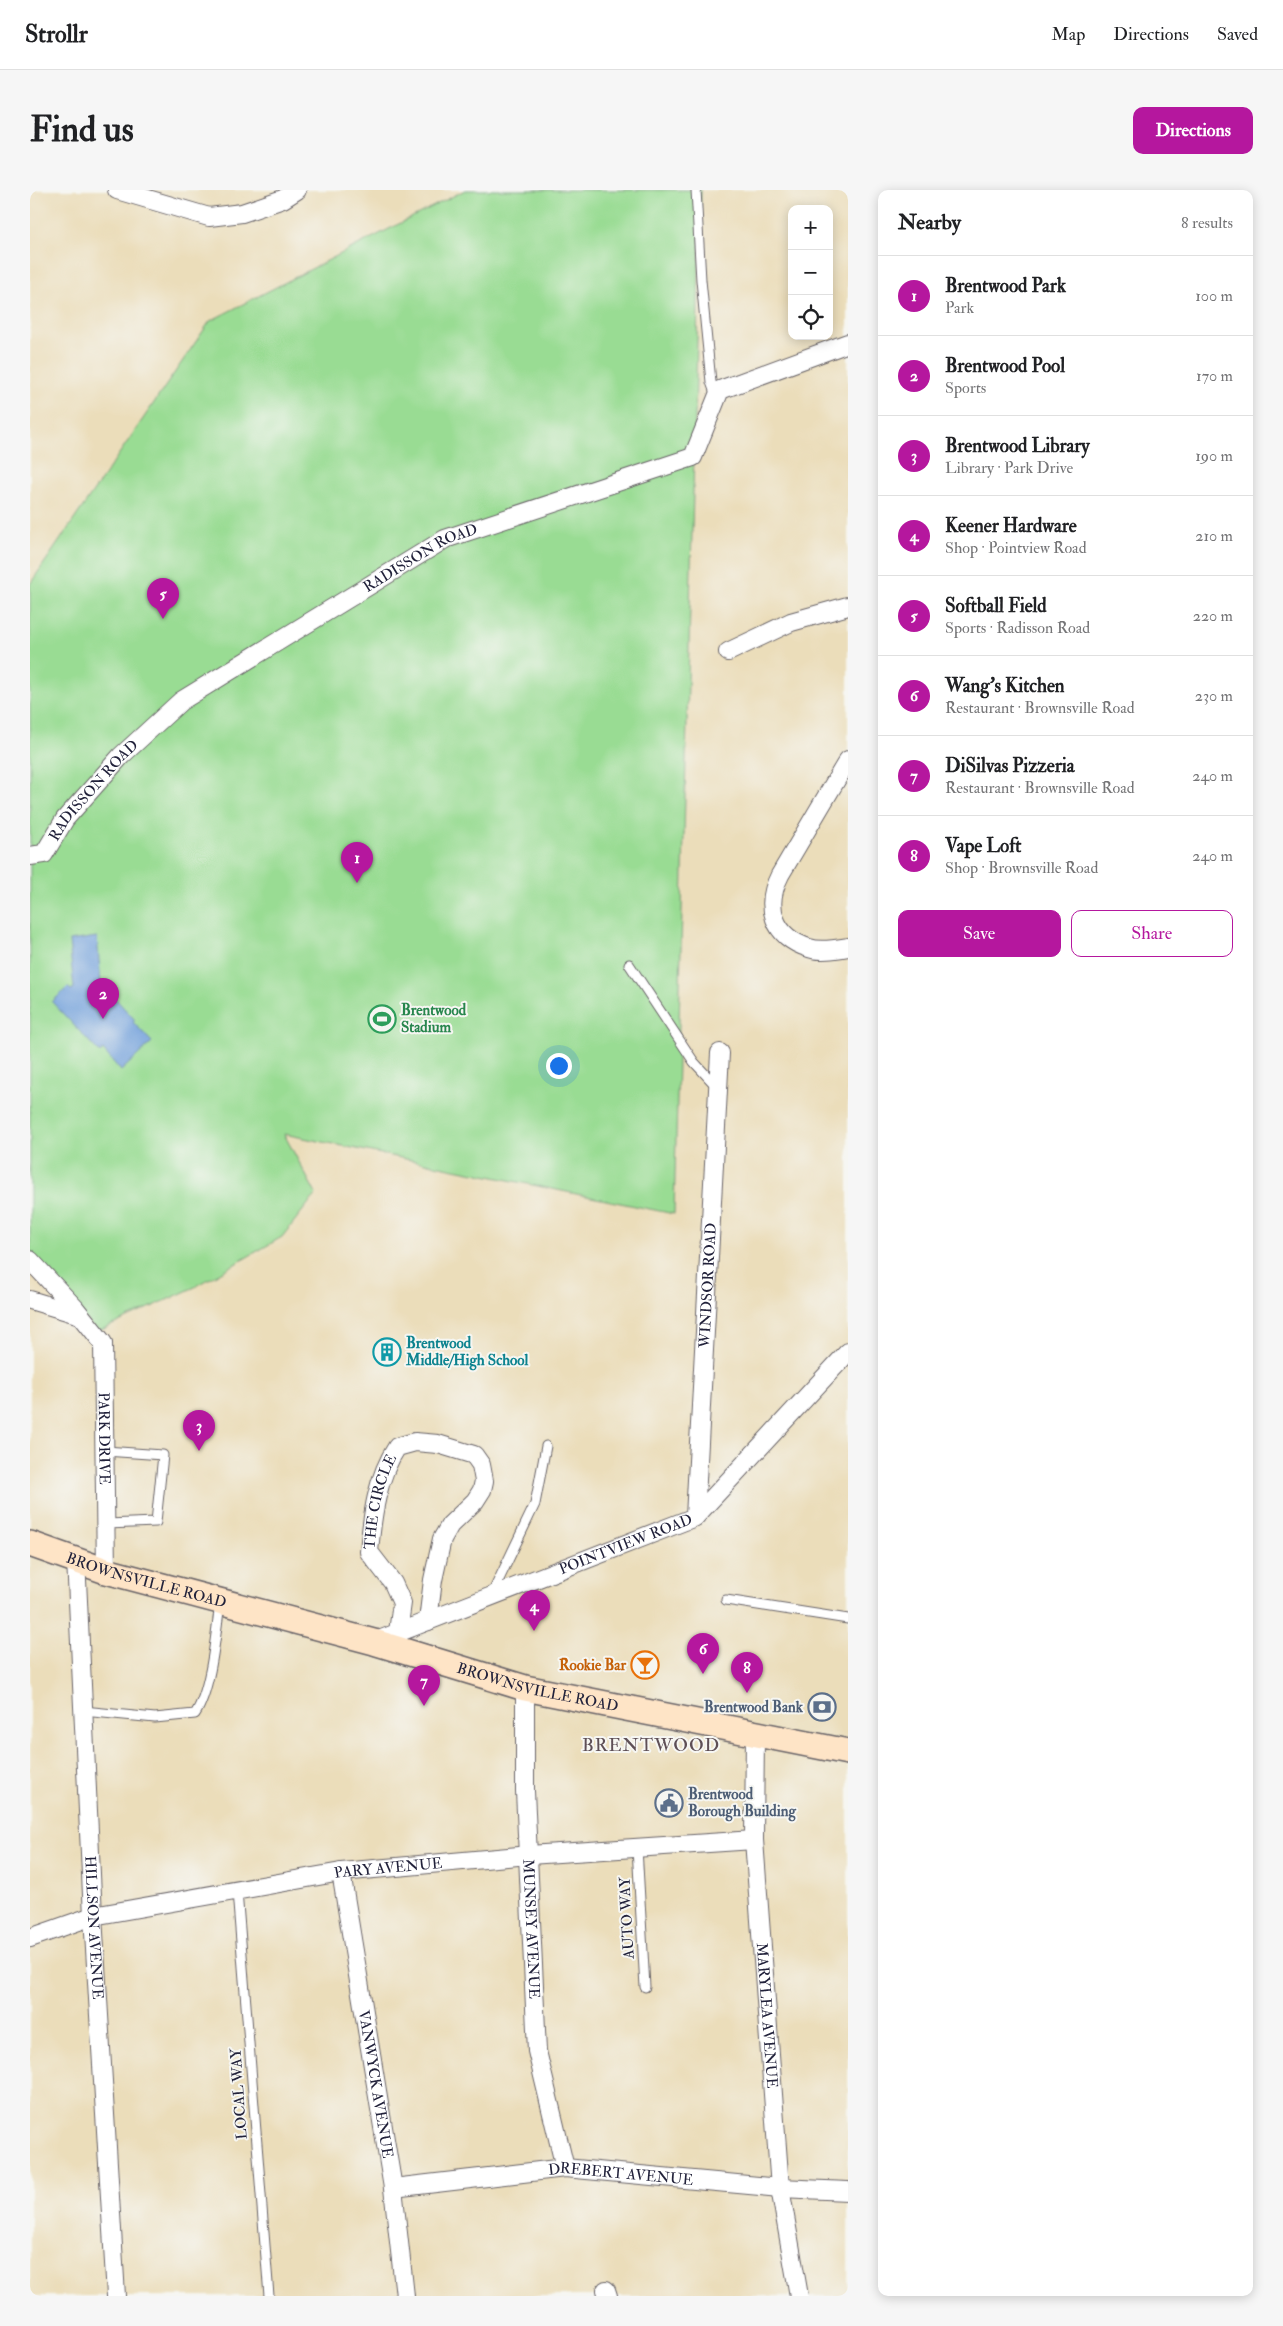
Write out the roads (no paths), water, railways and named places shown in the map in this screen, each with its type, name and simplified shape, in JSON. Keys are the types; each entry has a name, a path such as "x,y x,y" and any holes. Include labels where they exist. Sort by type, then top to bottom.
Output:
{"main road":[{"name":"BROWNSVILLE ROAD","path":"30,1544 106,1571 374,1642 525,1688 848,1752"}],"street":[{"path":"117,190 209,217 242,213 284,199 297,190"},
{"name":"RADISSON ROAD","path":"30,856 44,854 65,819 109,770 181,701 445,539 693,458 720,390 848,343"},
{"path":"728,652 791,622 848,606"},
{"path":"848,760 772,890 772,910 783,934 796,943 811,949 848,947"},
{"name":"WINDSOR ROAD","path":"695,1517 720,1053"},
{"name":"PARK DRIVE","path":"30,1260 97,1332 103,1343 107,1524 106,1571"},
{"path":"30,1300 80,1314"},
{"name":"POINTVIEW ROAD","path":"374,1642 695,1517 848,1353"},
{"name":"THE CIRCLE","path":"398,1632 402,1604 393,1583 369,1552 369,1543 386,1463 397,1447 415,1442 438,1444 474,1455 481,1465 484,1481 482,1490 475,1501 450,1525 442,1539 433,1580 428,1621"},
{"name":"HILLSON AVENUE","path":"76,1559 93,1916 116,2296"},
{"name":"MUNSEY AVENUE","path":"525,1688 525,1792 537,2051 565,2168"},
{"name":"MARYLEA AVENUE","path":"755,1734 754,1840 780,2188 799,2296"},
{"name":"PARY AVENUE","path":"30,1938 93,1916 341,1872 529,1855 754,1840"},
{"name":"VANWYCK AVENUE","path":"341,1872 393,2188 405,2296"},
{"name":"DREBERT AVENUE","path":"393,2188 565,2168 780,2188 848,2191"}],"lane":[{"path":"696,190 701,280 710,373 717,399"},
{"path":"629,964 694,1062 718,1088"},
{"path":"491,1596 535,1504 546,1446"},
{"path":"105,1451 163,1455 156,1522 107,1524"},
{"path":"726,1600 848,1619"},
{"path":"83,1711 155,1718 195,1714 202,1705 220,1601"},
{"name":"AUTO WAY","path":"637,1848 645,1987"},
{"name":"LOCAL WAY","path":"237,1891 269,2296"}],"water":[{"path":"97,937 101,983 135,1020 133,1022 152,1042 121,1071 103,1050 100,1053 52,1002 68,987 71,990 74,988 69,941"}],"place":[{"name":"Softball Field","path":"163,619"},
{"name":"Brentwood Park","path":"357,883"},
{"name":"Brentwood Pool","path":"103,1019"},
{"name":"Brentwood Stadium","path":"382,1019"},
{"name":"Brentwood Middle/High School","path":"387,1352"},
{"name":"Brentwood Library","path":"199,1451"},
{"name":"Keener Hardware","path":"534,1631"},
{"name":"Rookie Bar","path":"645,1665"},
{"name":"Wang's Kitchen","path":"703,1674"},
{"name":"Vape Loft","path":"747,1693"},
{"name":"DiSilvas Pizzeria","path":"424,1706"},
{"name":"Brentwood Bank","path":"822,1707"},
{"name":"Brentwood Borough Building","path":"669,1803"}],"district":[{"name":"BRENTWOOD","path":"651,1745"}]}
